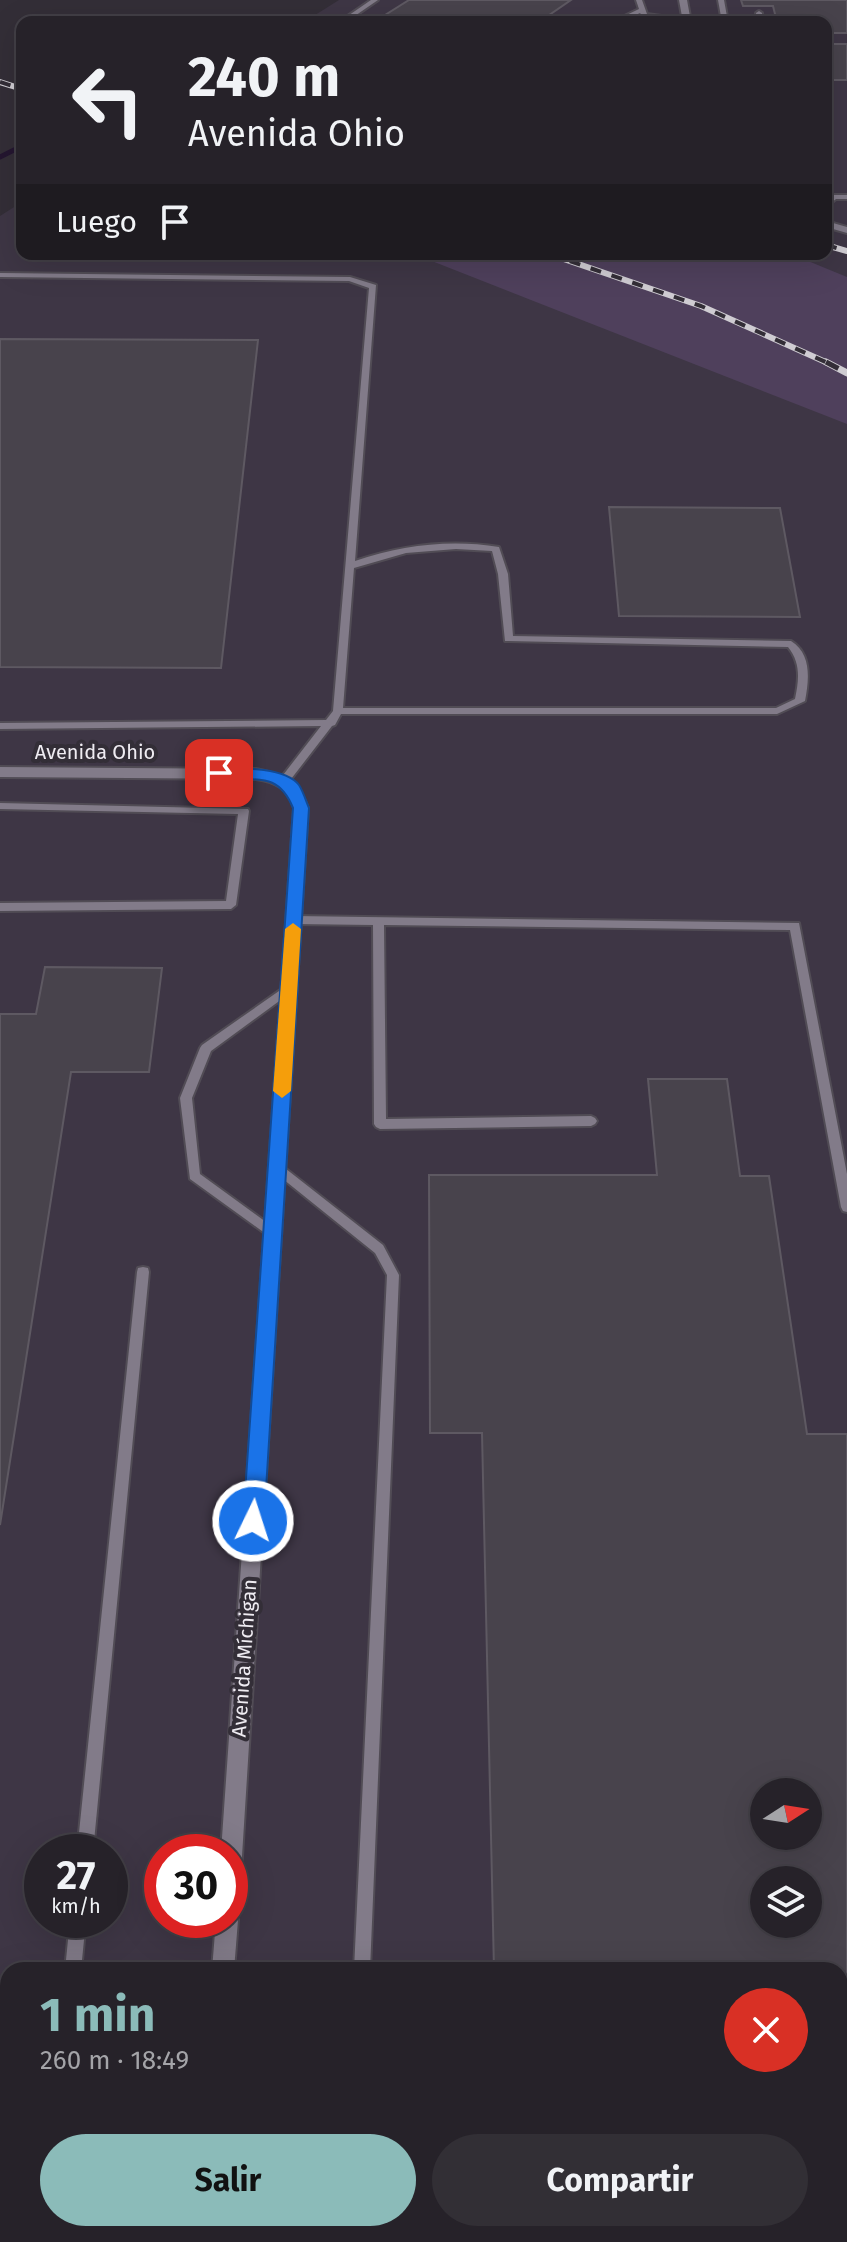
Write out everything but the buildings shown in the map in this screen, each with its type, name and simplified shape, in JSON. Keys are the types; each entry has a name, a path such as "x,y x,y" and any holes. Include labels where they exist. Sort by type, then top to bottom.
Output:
{"street":[{"name":"Avenida Ohio","path":"0,772 231,773 256,774 284,781"},
{"name":"Avenida Míchigan","path":"233,1834 301,808 292,787 284,781"},
{"path":"224,1962 226,1938"}],"lane":[{"path":"351,16 375,0"},
{"path":"639,0 644,16"},
{"path":"629,16 640,11"},
{"path":"0,275 350,279 373,287 338,711 284,781"},
{"path":"338,711 777,711 800,701 804,677 801,655 791,644 508,639 503,574 496,549 437,544 389,552 350,566"},
{"path":"0,726 331,723"},
{"path":"0,806 244,811 231,905 0,907"},
{"path":"294,920 795,926 847,1207"},
{"path":"378,921 380,1124 591,1121"},
{"path":"273,1234 194,1176 186,1098 206,1048 289,988"},
{"path":"277,1168 379,1249 393,1275 362,1962"},
{"path":"87,1834 143,1272"},
{"path":"74,1962 76,1938"}],"shaded area":[{"path":"339,0 847,0 847,1962 0,1962 0,216 16,206 16,260 832,260 832,16 314,16"},
{"path":"429,260 806,260 847,277 847,424"}],"waterway":[{"path":"0,157 16,149"}],"railway":[{"path":"0,82 16,87"},
{"path":"832,247 847,251"},
{"path":"567,260 701,306 829,363"},
{"path":"829,363 847,373"}],"slow traffic":[{"path":"282,1091 293,929"}],"route":[{"path":"219,773 256,774 284,781 292,787 301,808 253,1521"}]}
